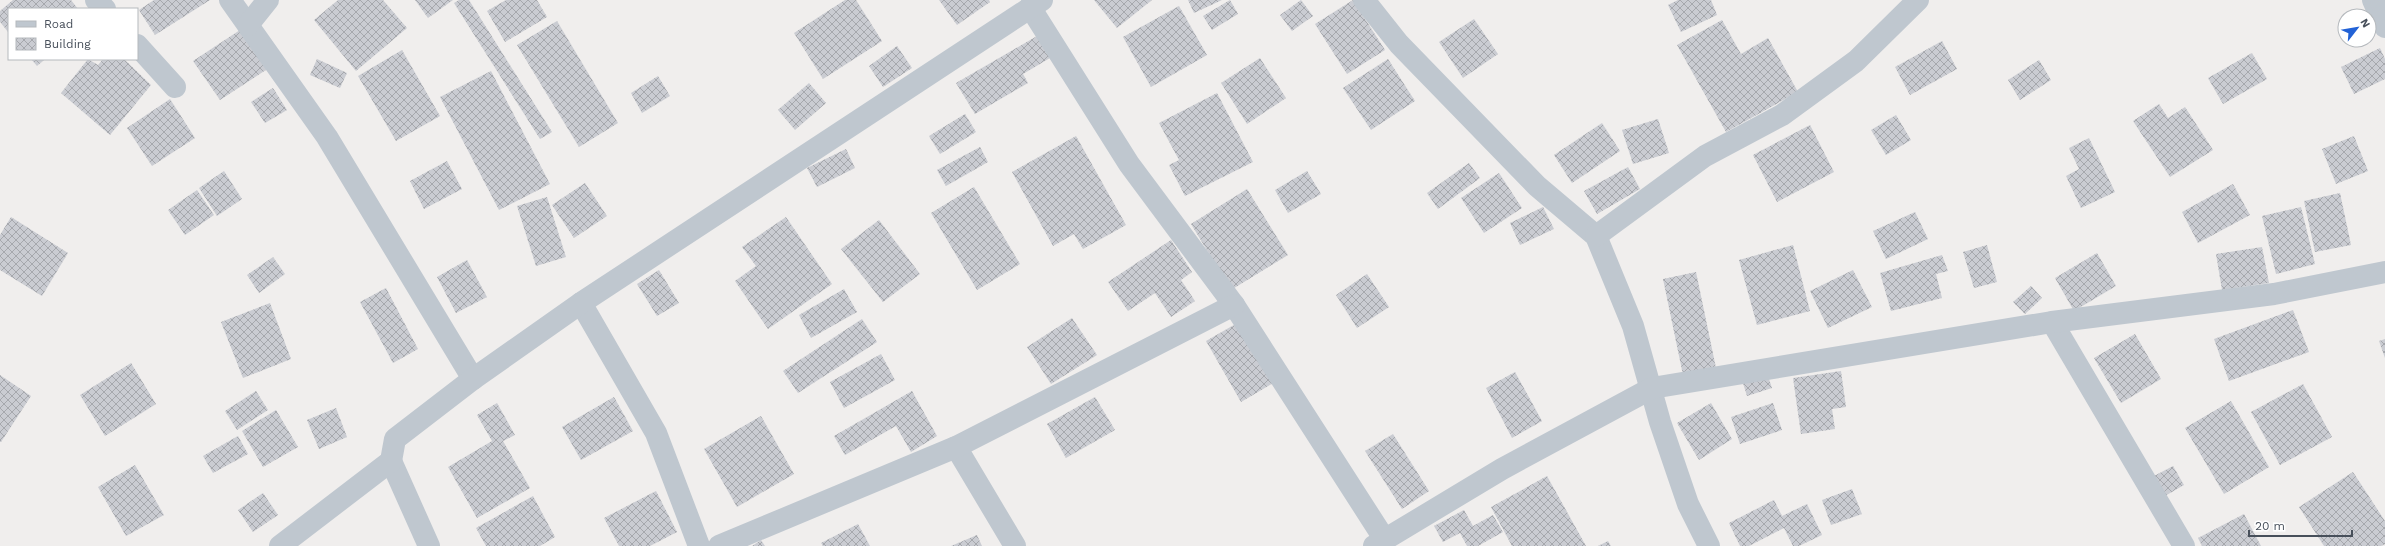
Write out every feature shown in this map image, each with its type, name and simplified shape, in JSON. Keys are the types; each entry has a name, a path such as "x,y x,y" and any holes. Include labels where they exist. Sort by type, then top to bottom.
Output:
{"street":[{"path":"96,0 104,8"},
{"path":"230,0 327,137 472,379"},
{"path":"248,25 268,0"},
{"path":"1364,0 1399,44 1537,186 1596,236 1633,326 1652,388 1660,422 1688,504 1709,546"},
{"path":"1596,236 1705,156 1782,115 1856,61 1918,0"},
{"path":"2373,0 2385,27"},
{"path":"429,546 391,461 395,439 472,379 581,303 1036,4 1129,164 1234,304 1379,543 1502,469 1652,388 2052,322 2274,294 2385,272"},
{"path":"138,46 175,87"},
{"path":"581,303 656,433 699,546"},
{"path":"719,546 956,446 1234,304"},
{"path":"2052,322 2184,546"},
{"path":"956,446 1015,546"},
{"path":"280,546 391,461"}],"building":[{"path":"13,0 71,0 77,8 8,8 8,32 0,22 0,11"},
{"path":"154,0 210,0 155,35 139,10"},
{"path":"338,0 383,0 407,28 356,71 314,20"},
{"path":"415,0 453,0 428,18"},
{"path":"459,0 469,0 552,132 540,139 454,3"},
{"path":"506,0 537,0 547,17 505,42 487,11"},
{"path":"845,0 856,0 882,41 823,79 794,33"},
{"path":"939,0 989,0 990,2 957,25"},
{"path":"1094,0 1152,0 1117,28"},
{"path":"1188,0 1222,0 1194,13"},
{"path":"1230,0 1238,14 1212,30 1203,16"},
{"path":"1301,0 1313,16 1292,31 1280,15"},
{"path":"1353,0 1385,50 1347,74 1315,24"},
{"path":"1678,0 1711,0 1717,15 1681,32 1668,5"},
{"path":"1179,6 1207,55 1151,87 1123,37"},
{"path":"1474,19 1498,54 1463,78 1439,42"},
{"path":"1722,20 1741,54 1768,38 1798,92 1726,132 1677,45"},
{"path":"557,21 618,123 579,147 517,45"},
{"path":"243,28 269,68 220,100 193,61"},
{"path":"1037,36 1050,58 1023,74 1028,83 975,114 956,83"},
{"path":"1942,41 1957,69 1910,95 1895,67"},
{"path":"897,46 912,68 883,87 869,66"},
{"path":"2380,48 2385,59 2385,79 2354,94 2341,67"},
{"path":"402,50 440,116 396,141 358,76"},
{"path":"2252,53 2267,79 2223,104 2208,78"},
{"path":"1260,58 1286,98 1247,124 1221,83"},
{"path":"317,59 347,73 340,88 310,75"},
{"path":"1388,59 1415,101 1371,130 1343,88"},
{"path":"32,60 44,60 37,66"},
{"path":"87,60 98,65 102,60 125,60 151,85 110,135 61,93"},
{"path":"2039,60 2051,80 2020,100 2008,80"},
{"path":"491,71 550,184 499,210 440,97"},
{"path":"658,76 670,96 642,113 631,93"},
{"path":"809,83 826,103 795,130 778,110"},
{"path":"273,88 287,110 265,123 251,102"},
{"path":"1217,93 1253,162 1185,196 1169,165 1179,160 1159,123"},
{"path":"170,99 195,138 152,166 127,128"},
{"path":"2159,104 2168,118 2185,107 2213,150 2170,177 2133,121"},
{"path":"965,114 976,132 940,154 929,136"},
{"path":"1896,115 1911,140 1886,155 1871,130"},
{"path":"1658,119 1669,153 1633,164 1622,130"},
{"path":"1602,123 1620,151 1572,183 1554,155"},
{"path":"1810,125 1834,172 1777,202 1753,155"},
{"path":"1076,136 1126,225 1083,249 1074,234 1053,246 1012,172"},
{"path":"2354,136 2368,171 2336,184 2322,149"},
{"path":"2089,138 2115,192 2081,208 2066,176 2079,169 2069,148"},
{"path":"980,147 988,162 946,186 937,170"},
{"path":"846,149 855,168 817,187 807,168"},
{"path":"447,161 462,189 424,209 410,181"},
{"path":"1469,163 1480,178 1438,209 1427,193"},
{"path":"1628,167 1640,189 1597,214 1584,191"},
{"path":"224,171 242,199 217,216 199,188"},
{"path":"1307,171 1321,194 1288,213 1275,190"},
{"path":"1499,173 1522,208 1484,233 1461,198"},
{"path":"585,183 607,216 574,238 552,205"},
{"path":"2233,184 2250,215 2198,243 2182,212"},
{"path":"974,187 1020,264 977,290 931,213"},
{"path":"1247,189 1288,255 1231,290 1191,224"},
{"path":"197,190 214,215 185,235 168,210"},
{"path":"2340,193 2351,245 2315,252 2304,201"},
{"path":"547,197 566,257 536,266 517,206"},
{"path":"1543,207 1554,229 1520,245 1510,223"},
{"path":"2301,207 2315,264 2276,274 2262,216"},
{"path":"1915,212 1928,239 1886,259 1873,231"},
{"path":"11,217 68,253 42,296 0,270 0,235"},
{"path":"786,217 832,284 768,329 735,281 756,266 742,247"},
{"path":"879,220 920,274 883,302 841,249"},
{"path":"1171,240 1192,272 1181,280 1195,301 1171,317 1155,293 1128,311 1108,282"},
{"path":"1793,245 1810,311 1757,325 1739,260"},
{"path":"1987,245 1997,282 1974,288 1963,252"},
{"path":"2262,247 2269,283 2222,290 2216,254"},
{"path":"2097,253 2116,286 2074,311 2055,278"},
{"path":"1942,255 1948,271 1936,274 1942,298 1891,311 1880,273"},
{"path":"273,257 285,274 259,293 247,275"},
{"path":"467,260 487,297 456,313 437,277"},
{"path":"659,270 679,303 657,316 637,284"},
{"path":"1853,270 1872,307 1828,328 1810,291"},
{"path":"1696,272 1716,368 1683,375 1663,279"},
{"path":"1367,274 1389,307 1357,328 1336,295"},
{"path":"2031,286 2042,298 2025,314 2013,302"},
{"path":"386,288 418,349 393,363 360,302"},
{"path":"844,289 857,312 811,338 799,315"},
{"path":"270,303 291,359 243,378 221,322"},
{"path":"2293,310 2309,352 2229,381 2214,339"},
{"path":"1072,318 1097,355 1051,384 1027,347"},
{"path":"862,319 877,342 798,393 783,371"},
{"path":"1239,322 1275,382 1241,402 1206,341"},
{"path":"2135,334 2161,379 2121,403 2094,358"},
{"path":"2385,339 2385,358 2379,341"},
{"path":"881,354 895,380 844,408 830,382"},
{"path":"131,363 156,404 105,436 80,395"},
{"path":"1841,371 1846,407 1832,409 1835,429 1801,434 1793,378"},
{"path":"1515,372 1542,421 1512,438 1486,388"},
{"path":"1767,373 1772,388 1747,396 1742,380"},
{"path":"0,375 31,396 1,442 0,442"},
{"path":"2303,384 2332,437 2280,465 2251,412"},
{"path":"256,391 268,410 237,430 225,411"},
{"path":"912,391 937,436 911,452 896,426 845,455 834,436"},
{"path":"614,397 633,431 581,460 562,427"},
{"path":"1095,397 1115,430 1066,458 1047,424"},
{"path":"2231,401 2269,467 2224,494 2185,428"},
{"path":"497,403 515,435 503,441 530,488 477,518 448,467 492,441 477,415"},
{"path":"1711,403 1732,439 1699,460 1677,423"},
{"path":"1773,403 1782,430 1740,444 1731,417"},
{"path":"336,408 347,437 319,449 307,420"},
{"path":"276,410 298,447 263,467 242,431"},
{"path":"761,416 794,474 737,507 704,449"},
{"path":"1393,434 1429,491 1402,509 1365,451"},
{"path":"238,436 248,454 213,473 203,456"},
{"path":"135,465 164,515 126,536 98,487"},
{"path":"2173,466 2184,485 2165,496 2154,476"},
{"path":"2353,472 2385,521 2385,544 2381,546 2324,546 2299,507"},
{"path":"1547,476 1586,546 1512,546 1491,507"},
{"path":"1852,489 1862,514 1831,525 1822,500"},
{"path":"656,491 677,532 650,546 619,546 604,518"},
{"path":"263,493 278,515 253,532 238,510"},
{"path":"533,496 555,537 540,546 486,546 476,528"},
{"path":"1774,500 1782,516 1807,504 1822,535 1799,546 1793,546 1784,528 1749,546 1740,546 1729,523"},
{"path":"1464,510 1473,526 1493,515 1503,532 1478,546 1467,546 1460,533 1443,542 1434,526"},
{"path":"2244,514 2261,546 2202,546 2198,538"},
{"path":"858,524 870,546 823,546 821,543"},
{"path":"977,535 982,546 951,546"},
{"path":"761,540 765,546 752,546"},
{"path":"1608,541 1611,546 1598,546"}]}
